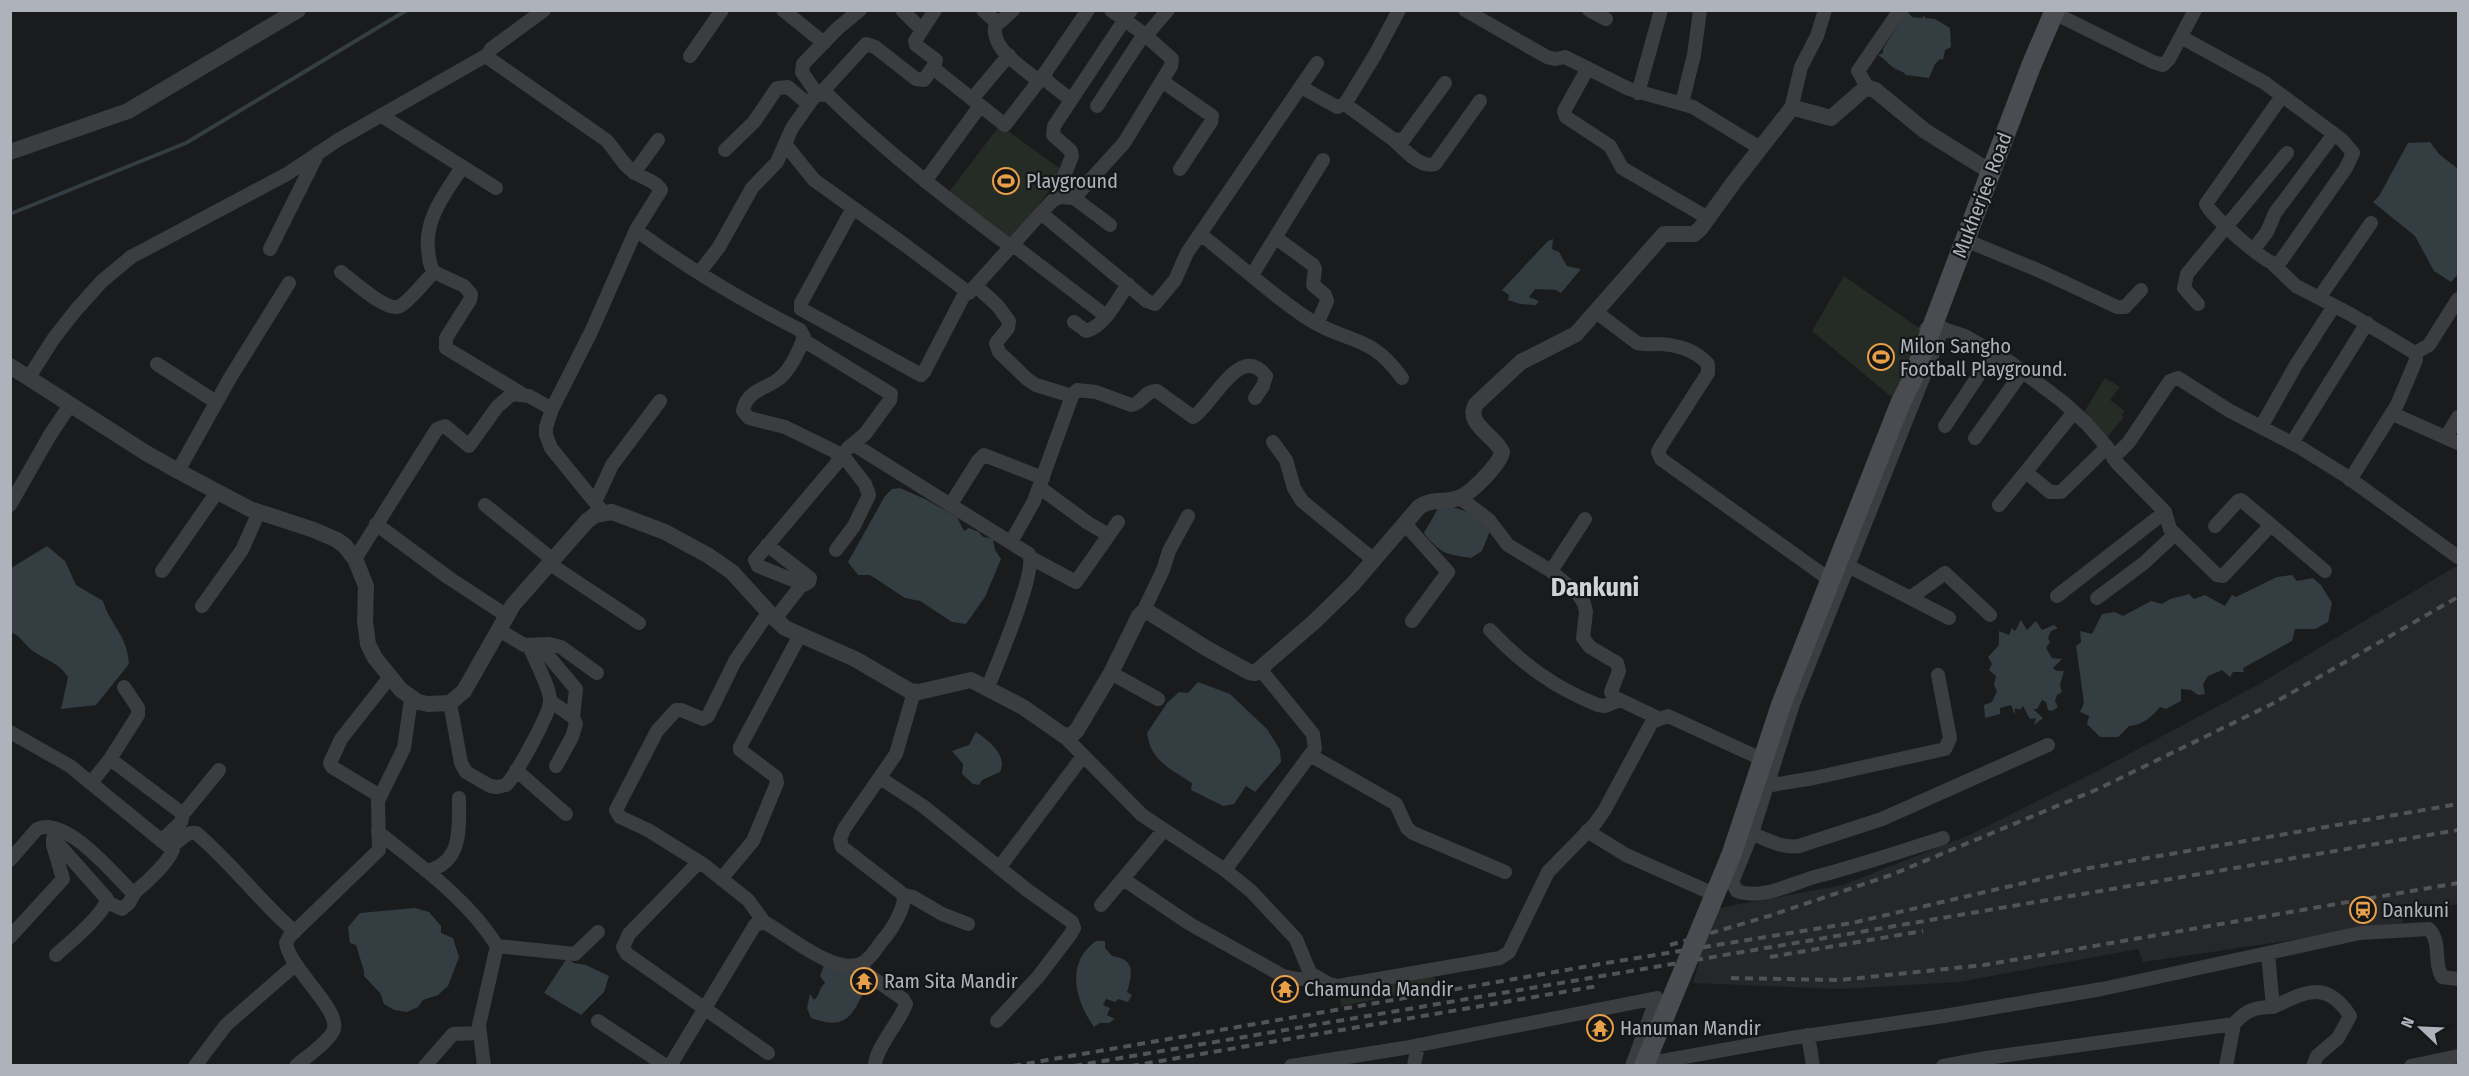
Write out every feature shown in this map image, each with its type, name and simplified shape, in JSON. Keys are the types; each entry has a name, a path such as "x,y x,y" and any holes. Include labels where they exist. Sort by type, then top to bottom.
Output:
{"main road":[{"name":"Mukherjee Road","path":"1651,1064 1732,853 1781,705 1900,404 1938,327 1965,240 1990,172 2031,66 2055,12"}],"street":[{"path":"10,152 128,111 298,10"},
{"path":"29,377 54,338 76,310 114,269 131,257 287,174 318,153 487,55 491,49 544,10"},
{"path":"690,56 722,10"},
{"path":"783,10 824,43"},
{"path":"815,97 801,69 824,43 860,10"},
{"path":"902,10 921,29"},
{"path":"699,273 722,242 752,188 777,162 792,128 815,97 867,44 875,47 920,81 924,80 936,60 916,45 916,38 935,10"},
{"path":"983,10 996,22"},
{"path":"996,22 1002,21 1013,10"},
{"path":"933,68 1002,124 1008,124 1088,10"},
{"path":"1074,198 1124,144 1171,66 1172,59 1127,16 1111,10"},
{"path":"1097,106 1144,34 1149,32 1168,10"},
{"path":"1301,87 1335,106 1340,107 1345,104 1399,10"},
{"path":"1465,10 1546,57 1555,59 1565,57 1638,93 1682,103 1701,111 1760,148"},
{"path":"1589,10 1606,19"},
{"path":"1638,93 1661,10"},
{"path":"1682,103 1694,55 1700,10"},
{"path":"1143,612 1150,613 1206,648 1249,672 1255,673 1345,592 1426,502 1460,498 1470,492 1502,456 1502,448 1474,419 1473,412 1476,404 1521,362 1576,334 1659,237 1670,232 1694,234 1791,110 1801,67 1817,36 1825,10"},
{"path":"1900,10 1858,71 1868,88 1875,90 1940,142 1990,172"},
{"path":"2055,12 2153,62 2163,64 2169,59 2195,10"},
{"path":"853,208 800,305 801,309 921,375 971,289 1055,199 1072,156 1071,151 1055,138 1052,131 1127,16"},
{"path":"996,22 995,40 1009,55 1071,100"},
{"path":"2181,38 2250,74 2334,134 2350,147 2353,153 2351,160 2282,262 2274,265"},
{"path":"487,55 489,60 606,140 634,173 656,184 661,190 636,230 591,332 552,409 546,435 551,448 599,507 658,528 709,556 738,577 771,616 800,635 855,659 914,692 965,680 976,681 1063,735 1142,815 1225,870 1251,891 1296,939 1306,966 1315,978"},
{"path":"925,181 1009,55"},
{"path":"1041,213 1147,302 1155,304 1175,280 1182,261 1317,63"},
{"path":"1588,68 1564,111 1566,117 1610,146 1622,168 1708,218"},
{"path":"1162,81 1212,116 1211,122 1180,169"},
{"path":"1394,140 1404,138 1445,83"},
{"path":"725,150 754,122 777,88 788,87 815,97 828,94 879,144 925,181 1106,316"},
{"path":"1791,110 1798,109 1831,117 1868,88"},
{"path":"2282,96 2207,200 2207,208 2296,286 2367,323 2415,353 2416,360 2393,414 2350,480"},
{"path":"1345,104 1429,166 1435,165 1480,101"},
{"path":"382,116 496,188"},
{"path":"2253,250 2267,232 2275,213 2334,134"},
{"path":"634,173 658,140"},
{"path":"785,144 813,180 923,258 1001,309 1009,321 1008,328 996,343 999,352 1031,382 1072,396"},
{"path":"270,249 318,153"},
{"path":"2198,304 2184,288 2187,274 2287,153"},
{"path":"1252,275 1323,160"},
{"path":"462,167 428,227 427,235 429,263 434,273 464,286 471,294 470,300 446,338 446,348 449,352 552,409"},
{"path":"1055,199 1074,198 1110,225"},
{"path":"2319,298 2371,223"},
{"path":"636,230 699,273 800,330 806,342 891,394 890,400 869,430 840,454 837,462 755,560 756,564 798,582 800,587"},
{"path":"1200,234 1277,296 1317,324 1368,344 1390,362 1402,378"},
{"path":"1276,238 1313,265 1315,269 1313,285 1327,301 1317,324"},
{"path":"1965,240 2040,271 2117,308 2125,307 2141,290"},
{"path":"341,272 384,304 393,308 402,306 434,273"},
{"path":"178,471 216,402 290,283"},
{"path":"1074,322 1088,331 1106,316 1128,284"},
{"path":"2415,353 2429,345 2458,299"},
{"path":"2261,427 2296,365 2334,306"},
{"path":"1596,312 1637,343 1679,345 1701,357 1708,364 1708,373 1658,452 1661,459 1826,577"},
{"path":"822,322 782,376 755,392 743,406 743,411 749,418 784,427 840,454 865,484 869,495 855,526 836,550"},
{"path":"2292,443 2367,323"},
{"path":"1938,327 1850,567 1793,704 1752,833 1732,882 1737,891 1751,894 1770,891 1842,871 1942,838"},
{"path":"1690,931 1733,825 1768,718 1923,334 1938,327 1965,336 2023,370 2074,412 2165,513 2170,529 2220,577 2271,525"},
{"path":"1945,426 1994,352"},
{"path":"157,364 216,402"},
{"path":"10,366 178,471 217,492 260,512 337,540 351,552 366,586 365,621 368,644 375,658 411,699 428,704 450,703 464,691 519,598 599,507 612,465 660,401"},
{"path":"1011,542 1031,508 1072,396 1077,390 1088,390 1131,405 1136,405 1148,392 1157,391 1193,417 1233,373 1246,366 1253,366 1266,376 1263,387 1255,398"},
{"path":"1975,438 2023,370"},
{"path":"2026,472 2050,492 2061,492 2110,453 2129,442 2174,378 2178,378 2230,411 2292,443 2350,480 2458,557"},
{"path":"355,559 435,430 445,426 469,446 507,397 512,394 522,394"},
{"path":"10,505 70,405"},
{"path":"1999,505 2074,412"},
{"path":"2393,414 2452,440 2458,417"},
{"path":"1273,442 1286,460 1294,488 1302,501 1374,560"},
{"path":"853,444 1024,550 1031,558 1076,582 1118,522"},
{"path":"951,504 984,455 1041,482 1088,523 1109,535"},
{"path":"162,571 217,492"},
{"path":"1460,498 1489,520 1508,545 1551,571 1578,594 1584,603 1586,612 1583,638 1590,647 1617,663 1619,671 1611,692 1620,700 1658,718"},
{"path":"2215,526 2241,500 2325,571"},
{"path":"485,505 552,562 639,623"},
{"path":"202,606 242,549 260,512"},
{"path":"2057,596 2165,513"},
{"path":"1063,735 1071,736 1077,730 1111,674 1188,516"},
{"path":"1551,571 1584,519"},
{"path":"376,524 441,572 503,623 520,643 561,647 597,673"},
{"path":"1405,524 1448,572 1412,621"},
{"path":"2097,598 2144,563 2175,534"},
{"path":"767,545 810,578 809,582 800,587 771,616 735,661 708,717 703,719 678,709 663,724 649,745 616,813 704,865 755,908 764,922 825,959 843,964 860,964 868,959 887,935 903,904 904,895"},
{"path":"988,687 1024,591 1031,558"},
{"path":"1850,567 1949,618"},
{"path":"1910,598 1945,573 1990,615"},
{"path":"1490,630 1526,666 1560,689 1598,705 1620,700"},
{"path":"721,879 753,842 777,783 776,777 740,750 740,747 800,635"},
{"path":"450,703 461,763 466,772 481,782 497,787 506,785 548,709 550,701 534,645"},
{"path":"534,645 576,689 573,717 576,728 556,766"},
{"path":"1225,870 1315,749 1313,734 1261,670"},
{"path":"1111,674 1158,699"},
{"path":"1767,786 1946,749 1950,738 1938,675"},
{"path":"380,796 332,767 330,763 338,744 390,677"},
{"path":"92,783 110,759 139,711 124,687"},
{"path":"914,692 898,748 844,829 840,842 842,847 904,895 913,897 942,914 968,924"},
{"path":"296,1065 328,1038 334,1029 325,1004 295,965 286,943 380,850 377,814 380,796 404,748 411,699"},
{"path":"550,701 573,717"},
{"path":"1123,879 1190,924 1283,976 1298,980 1315,978 1338,986 1500,958 1509,952 1515,942 1548,872 1605,811 1652,722 1668,716 1755,756"},
{"path":"10,732 70,766 174,850 122,909 107,902 105,896 48,825 37,829 10,860"},
{"path":"1733,825 1790,848 1799,846 1882,819 2048,745"},
{"path":"1310,755 1396,804 1407,828 1413,833 1505,872"},
{"path":"999,868 1083,756"},
{"path":"110,759 183,814"},
{"path":"167,843 181,822 183,814 219,770"},
{"path":"516,770 566,814"},
{"path":"880,778 923,806 999,868 1072,922 1074,928 1038,977 998,1021"},
{"path":"428,871 444,864 456,847 459,833 459,798"},
{"path":"1101,905 1163,831"},
{"path":"1587,831 1626,855 1707,891"},
{"path":"378,832 428,871 471,912 497,946 575,954 598,932"},
{"path":"55,833 82,844 129,889 135,892"},
{"path":"10,937 63,879 53,845 55,833"},
{"path":"167,843 186,834 196,833 295,932"},
{"path":"704,865 696,865 687,873 629,934 623,947 627,954 768,1053"},
{"path":"56,955 107,902"},
{"path":"598,1021 668,1065 755,925 764,922"},
{"path":"1291,1065 1321,1063 1657,998 1634,1065 1651,1064 1808,1035 1944,1016 2102,989 2360,933 2429,929 2438,949 2438,970 2442,977 2458,979"},
{"path":"484,1065 479,1033 497,946"},
{"path":"2268,954 2273,1007"},
{"path":"860,964 867,974 903,999 906,1004 877,1054 875,1065"},
{"path":"195,1065 226,1025 295,965"},
{"path":"2226,1065 2234,1024 2243,1013 2255,1007 2273,1007 2306,992 2319,991 2342,1003 2350,1016 2338,1038 2317,1056 2313,1065"},
{"path":"1943,1065 2234,1024"},
{"path":"425,1065 453,1034 479,1033"},
{"path":"1808,1035 1813,1065"},
{"path":"1414,1065 1418,1045"},
{"path":"2411,1065 2458,1056"}],"shaded area":[{"path":"1907,11 1912,17 1922,18 1924,15 1925,18 1935,19 1950,28 1951,47 1945,50 1943,60 1940,59 1935,64 1929,78 1906,75 1878,55 1883,53 1883,49"},
{"name":"Playground","path":"1000,125 1063,171 1013,240 949,192"},
{"path":"2430,142 2439,154 2458,169 2458,274 2451,282 2434,271 2415,236 2373,202 2379,196 2408,143"},
{"path":"1553,239 1552,249 1559,252 1567,266 1581,269 1561,293 1556,290 1535,289 1529,297 1539,301 1536,305 1520,304 1508,300 1509,295 1502,290 1548,241"},
{"name":"Milon Sangho Football Playground.","path":"1844,276 1929,335 1900,404 1812,331"},
{"path":"2105,378 2120,387 2110,400 2125,411 2122,415 2124,417 2107,437 2084,412"},
{"path":"900,488 957,517 964,531 969,528 979,532 983,537 993,539 995,550 1001,559 985,597 966,624 952,622 920,601 905,598 870,575 858,575 848,562 885,496 892,489"},
{"path":"1440,505 1468,512 1492,526 1482,551 1471,558 1455,555 1439,549 1430,540 1424,533"},
{"path":"47,546 65,561 76,585 103,601 128,654 129,664 96,705 61,709 68,677 56,665 33,651 11,633 11,568"},
{"path":"2458,565 2458,904 2404,913 2402,924 2143,962 2138,949 1959,982 1841,989 1693,983 1713,909 1843,885 1972,834 2101,769 2259,684"},
{"path":"2292,575 2297,581 2313,578 2321,585 2332,603 2328,622 2315,629 2295,629 2292,641 2243,668 2244,672 2233,672 2230,677 2222,670 2208,676 2203,684 2205,694 2198,695 2191,690 2181,689 2181,701 2166,709 2160,707 2146,720 2129,726 2118,737 2100,737 2087,724 2089,716 2080,712 2084,703 2076,646 2081,642 2080,631 2092,634 2102,614 2115,612 2123,616 2151,601 2162,604 2170,599 2189,594 2194,599 2205,595 2225,606 2232,595 2236,597 2277,577"},
{"path":"2021,620 2027,630 2036,621 2042,630 2054,625 2058,628 2051,631 2048,638 2050,642 2046,648 2052,658 2062,659 2053,668 2057,671 2064,671 2060,685 2062,692 2057,695 2055,701 2058,707 2052,711 2048,710 2046,702 2042,700 2037,709 2033,709 2043,718 2034,725 2036,718 2030,719 2023,706 2020,710 2015,708 2015,715 2011,705 2000,708 2000,714 1985,718 1984,705 1992,702 1997,691 1994,685 1996,676 1989,670 1992,664 1988,657 1999,645 1999,631 2009,635 2012,628 2015,631"},
{"path":"1198,682 1230,694 1267,729 1280,750 1281,762 1255,792 1246,786 1234,804 1223,806 1191,790 1192,783 1157,758 1149,743 1147,733 1167,703 1179,692 1188,693"},
{"path":"976,732 996,749 1002,766 1000,772 982,780 979,785 973,784 962,774 963,764 952,751 969,745"},
{"path":"415,908 429,912 441,926 441,933 453,938 459,957 448,986 438,995 423,1000 418,1007 407,1012 394,1010 384,1004 380,993 364,976 356,945 350,943 348,927 360,913"},
{"path":"1096,941 1105,941 1105,948 1112,956 1125,960 1129,964 1131,973 1127,992 1132,995 1128,1002 1106,999 1103,1005 1110,1008 1107,1015 1115,1019 1094,1027 1082,1005 1076,982 1080,960 1086,950"},
{"path":"567,958 574,963 586,965 609,976 604,992 581,1015 544,993"},
{"path":"825,963 841,968 868,983 848,1017 834,1023 811,1018 807,1008 810,994 814,1000 825,983 820,976"},
{"path":"1434,975 1437,987 1341,1006 1339,989"}],"waterway":[{"path":"10,214 186,143 407,10"}],"railway":[{"path":"1670,945 1769,916 1891,875 2098,789 2272,704 2458,597"},
{"path":"1013,1066 1618,961 1852,923 2084,869 2458,804"},
{"path":"1074,1066 2458,830"},
{"path":"1731,978 1840,980 1984,965 2458,883"},
{"path":"1770,957 1923,931"},
{"path":"1131,1066 1598,986"}],"place":[{"name":"Playground","path":"1006,181"},
{"name":"Milon Sangho Football Playground.","path":"1881,357"},
{"name":"Dankuni","path":"2363,910"},
{"name":"Ram Sita Mandir","path":"864,981"},
{"name":"Chamunda Mandir","path":"1285,989"},
{"name":"Hanuman Mandir","path":"1600,1028"}],"district":[{"name":"Dankuni","path":"1595,587"}]}
